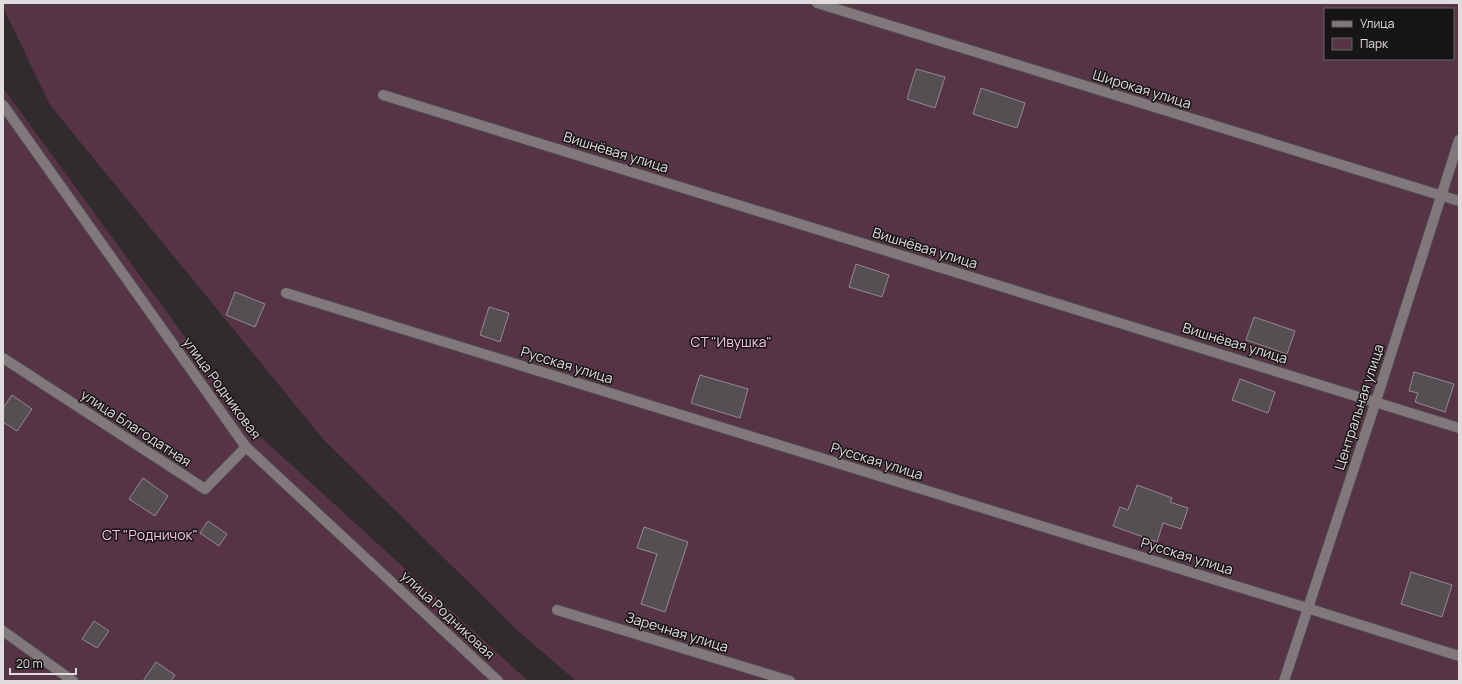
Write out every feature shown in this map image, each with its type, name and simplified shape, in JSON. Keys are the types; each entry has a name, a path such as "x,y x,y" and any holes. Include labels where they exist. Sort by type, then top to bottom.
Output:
{"street":[{"name":"Широкая улица","path":"817,3 1459,201"},
{"name":"Вишнёвая улица","path":"383,95 1376,401 1459,428"},
{"name":"улица Родниковая","path":"3,105 246,447 498,681"},
{"name":"Центральная улица","path":"1284,681 1376,401 1459,140"},
{"name":"Русская улица","path":"286,293 1459,656"},
{"name":"улица Благодатная","path":"3,358 204,489 246,447"},
{"name":"Заречная улица","path":"557,610 790,681"},
{"path":"3,632 73,681"}],"green space":[{"name":"СТ \"Ивушка\"","path":"3,3 1459,3 1459,681 576,681 518,631 324,440 50,105 3,7"},
{"name":"СТ \"Родничок\"","path":"3,88 252,429 528,681 3,681"}],"building":[{"path":"916,69 945,77 935,108 907,99"},
{"path":"981,88 1025,103 1017,128 973,114"},
{"path":"856,264 889,275 882,297 849,287"},
{"path":"235,292 265,304 255,327 226,315"},
{"path":"489,307 509,313 500,342 480,335"},
{"path":"1254,317 1295,331 1287,354 1246,340"},
{"path":"1414,372 1454,384 1445,412 1415,402 1418,393 1409,391"},
{"path":"700,375 748,389 740,418 691,403"},
{"path":"1240,379 1275,392 1268,413 1232,400"},
{"path":"12,395 32,409 17,431 3,422 3,408"},
{"path":"143,478 168,496 155,516 129,499"},
{"path":"1137,485 1172,498 1170,502 1188,508 1181,529 1163,523 1157,542 1113,526 1120,507 1128,510"},
{"path":"208,521 227,534 219,546 200,533"},
{"path":"644,527 688,542 665,612 641,604 657,554 637,548"},
{"path":"1411,572 1452,585 1442,617 1401,604"},
{"path":"94,621 109,631 97,648 82,639"},
{"path":"156,662 175,675 171,681 143,681"}]}
